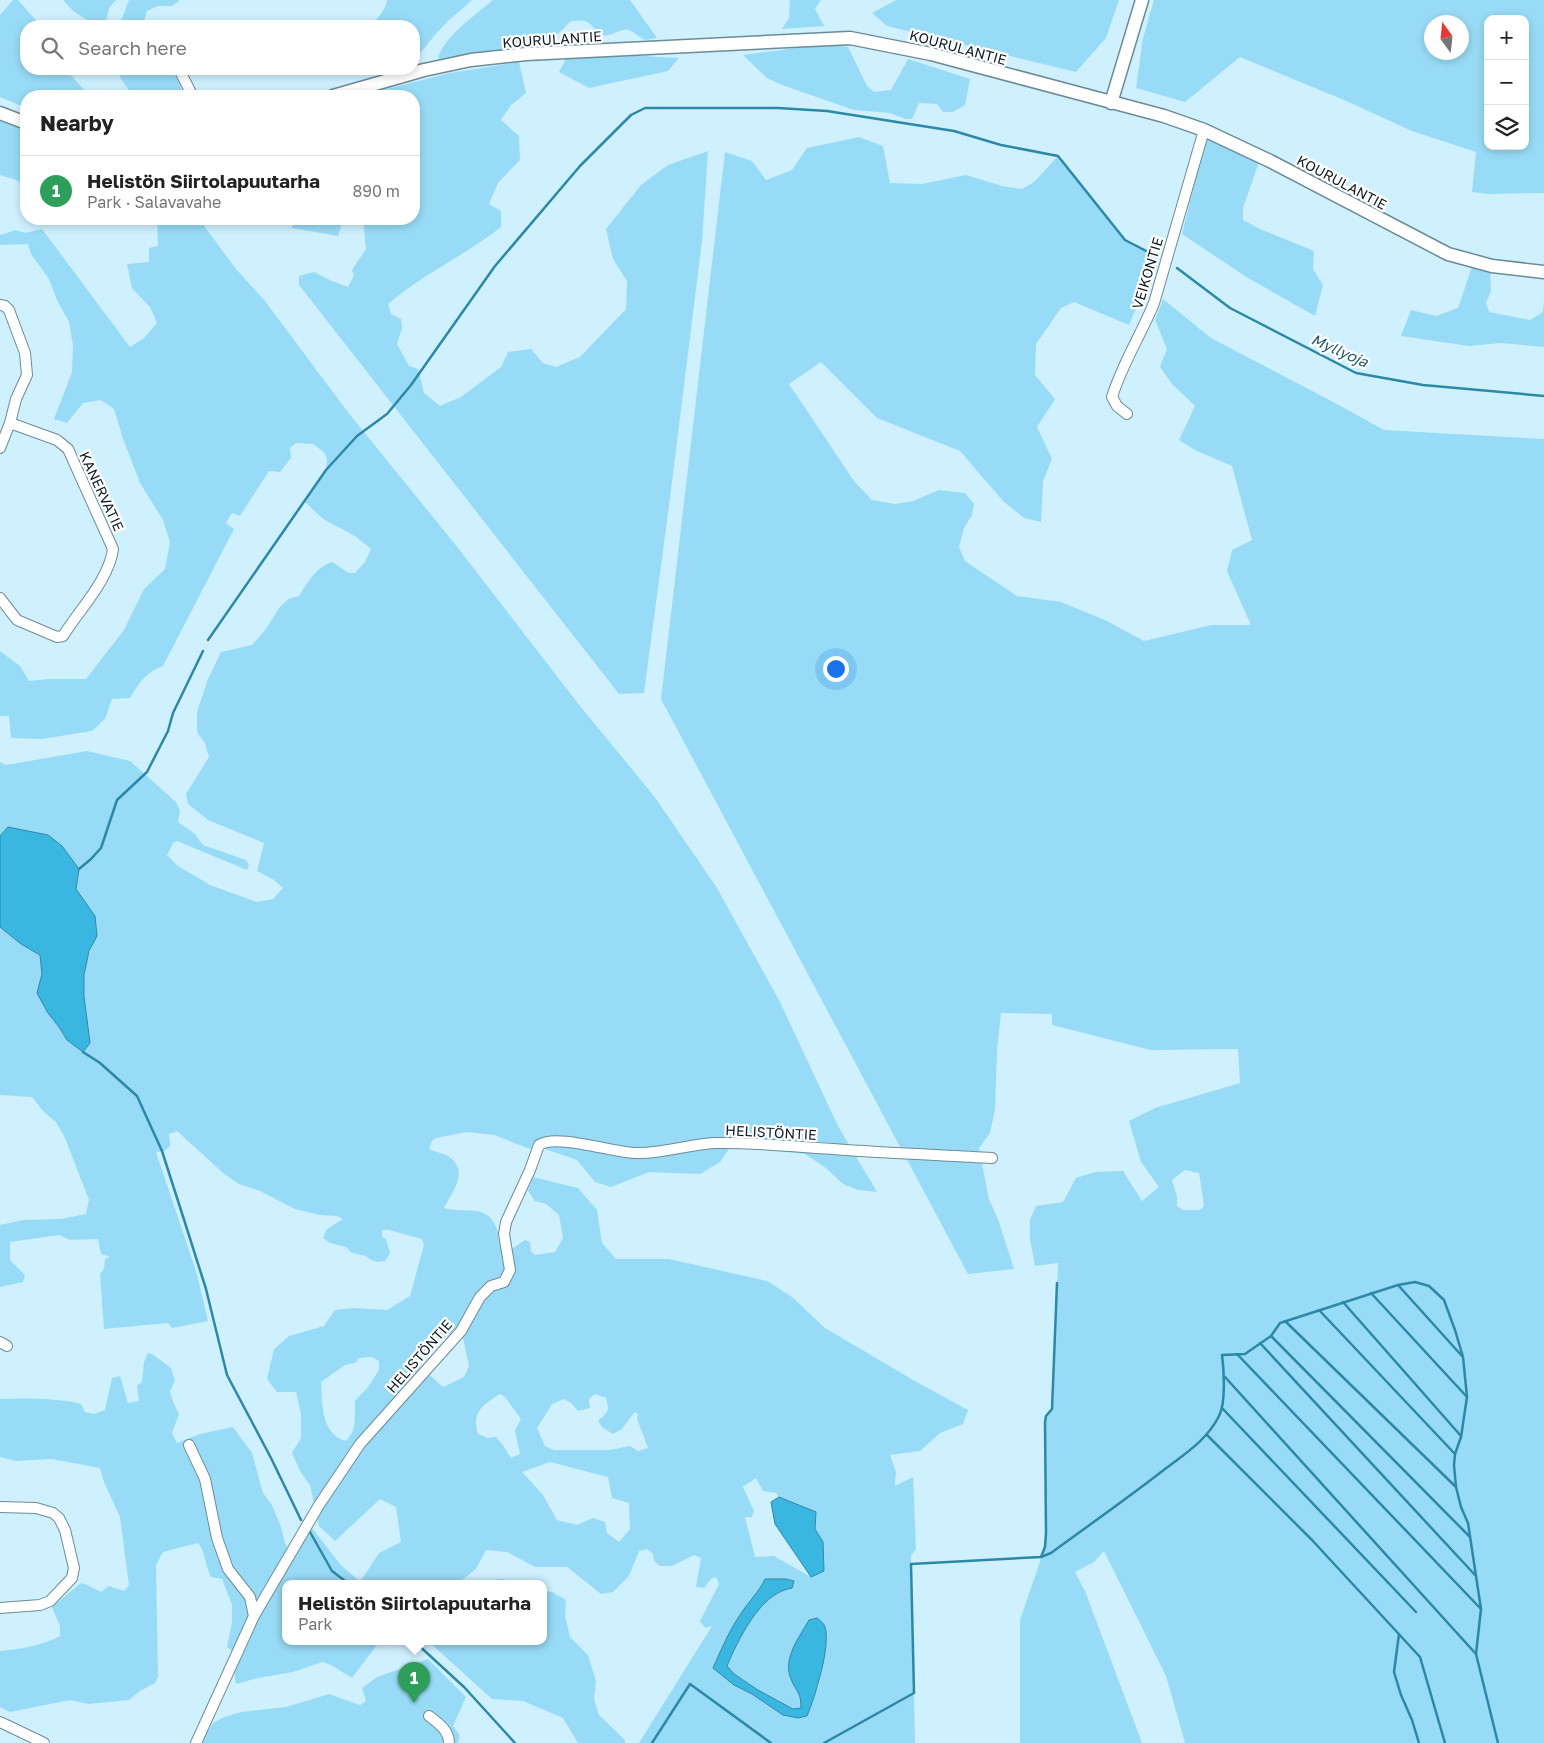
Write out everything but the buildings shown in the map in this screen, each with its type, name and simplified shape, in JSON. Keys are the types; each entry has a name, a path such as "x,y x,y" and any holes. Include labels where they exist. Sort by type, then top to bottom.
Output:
{"street":[{"path":"1111,102 1142,0"},
{"name":"KOURULANTIE","path":"420,71 471,60 526,54 850,38 931,54 1164,116 1204,130 1270,161 1448,254 1492,266 1544,272"},
{"path":"182,75 190,90"},
{"name":"KOURULANTIE","path":"353,90 406,75"},
{"path":"0,113 20,121"},
{"name":"VEIKONTIE","path":"1127,414 1117,406 1112,397 1118,375 1144,327 1154,303 1204,130"},
{"path":"0,305 5,306 9,310 26,353 27,375 16,399 10,423 0,448"},
{"name":"KANERVATIE","path":"0,598 18,620 57,637 63,636 106,572 112,558 113,549 68,449 57,440 10,423"},
{"name":"HELISTÖNTIE","path":"196,1743 254,1616 319,1505 360,1444 461,1331 480,1297 491,1286 504,1282 510,1270 504,1234 506,1222 530,1170 539,1145 543,1142 573,1143 634,1154 714,1143 763,1144 992,1158"},
{"path":"189,1445 205,1479 217,1538 228,1569 250,1597 254,1616"},
{"path":"0,1507 36,1508 54,1513 65,1530 74,1568 72,1578 50,1600 40,1605 0,1608"},
{"path":"429,1716 449,1735 448,1743"},
{"path":"0,1722 44,1743"}],"shaded area":[{"path":"13,0 18,0 36,20 20,20 20,75 71,75 84,90 20,90 20,105 0,97 0,15"},
{"path":"63,0 116,0 109,8 107,20 87,20 73,11"},
{"path":"129,0 179,1 172,6 158,6 147,11 145,20 121,20"},
{"path":"387,0 472,0 448,21 420,54 420,20 377,20"},
{"path":"493,0 630,0 657,38 645,40 627,30 609,35 601,35 586,21 571,21 558,34 545,39 528,41 520,48 440,60 438,57 448,40 469,19"},
{"path":"790,0 821,0 815,9 824,26 782,29 789,18"},
{"path":"896,0 1119,0 1106,38 1076,72 887,26 872,13"},
{"path":"1154,0 1544,0 1544,193 1488,194 1472,192 1476,152 1412,131 1344,100 1240,57 1185,102 1136,88 1143,38"},
{"path":"833,45 848,47 867,86 874,92 891,90 908,59 970,79 965,105 953,112 943,112 937,104 919,103 912,119 906,119 890,113 854,110 767,78 743,55"},
{"path":"587,53 679,58 668,71 589,88 559,72 568,55"},
{"path":"519,62 526,93 511,105 501,120 519,136 520,160 498,183 489,204 501,211 501,227 474,247 401,293 388,304 391,314 401,319 402,328 397,344 409,366 418,369 424,393 440,406 461,397 501,367 508,352 531,349 543,363 556,367 580,357 626,309 627,281 613,259 606,229 641,185 668,165 708,151 702,241 644,693 619,694 299,285 299,276 314,272 348,287 354,275 352,270 366,249 364,225 420,225 420,90 383,90 450,73"},
{"path":"119,75 174,75 181,90 129,90"},
{"path":"0,120 20,128 20,182 0,175"},
{"path":"859,137 883,146 890,183 922,184 966,175 1002,186 1022,189 1034,182 1058,156 1125,240 1158,257 1129,325 1074,302 1061,308 1036,344 1035,375 1055,399 1037,427 1052,459 1043,481 1041,522 1024,518 1003,501 960,451 877,418 821,362 789,384 854,481 872,500 895,504 913,501 939,490 965,493 974,504 972,515 964,528 959,547 965,561 1017,596 1061,602 1107,621 1144,641 1211,625 1251,625 1227,571 1232,550 1252,540 1232,466 1195,450 1179,440 1195,406 1172,384 1160,367 1167,349 1155,320 1163,299 1211,338 1384,430 1544,439 1544,1743 1185,1743 1166,1676 1104,1551 1094,1562 1075,1572 1085,1591 1142,1743 1020,1743 1020,1620 1045,1547 1045,1422 1046,1416 1052,1409 1058,1263 1035,1266 1030,1239 1030,1220 1036,1206 1063,1202 1076,1178 1095,1172 1123,1171 1142,1201 1159,1187 1141,1162 1129,1121 1155,1108 1240,1083 1238,1049 1151,1050 1052,1025 1052,1014 1001,1013 997,1051 995,1109 990,1133 979,1148 989,1199 999,1222 1014,1269 968,1274 661,699 725,152 752,161 766,180 792,170 807,148","holes":["1185,1170 1199,1173 1204,1206 1200,1210 1183,1210 1177,1206 1177,1197 1172,1180"]},
{"path":"1205,139 1260,159 1243,208 1243,220 1314,251 1313,269 1323,285 1315,316 1248,278 1182,234"},
{"path":"157,225 203,225 236,269 265,301 347,411 458,548 580,706 654,796 717,888 779,1000 838,1126 877,1192 858,1190 843,1184 826,1168 805,1154 731,1146 720,1162 700,1174 649,1172 611,1187 595,1182 577,1160 542,1148 530,1149 494,1135 467,1132 436,1138 432,1141 429,1149 448,1156 455,1162 458,1168 458,1181 444,1208 481,1212 487,1215 497,1230 502,1250 513,1248 525,1240 530,1242 531,1251 535,1255 555,1252 563,1238 559,1215 546,1204 535,1201 528,1191 533,1177 578,1188 597,1210 602,1243 616,1259 669,1259 767,1281 792,1297 825,1328 968,1410 963,1424 940,1433 920,1451 890,1455 896,1472 895,1486 913,1477 916,1549 911,1556 915,1743 639,1743 712,1626 705,1628 700,1621 719,1584 716,1577 711,1579 704,1588 696,1587 701,1558 694,1555 672,1566 660,1566 654,1561 653,1554 647,1549 639,1551 629,1576 613,1592 601,1594 567,1567 535,1567 507,1552 486,1550 476,1569 462,1580 361,1580 379,1553 401,1542 396,1507 380,1499 335,1541 319,1526 310,1485 300,1471 292,1453 301,1438 301,1414 296,1392 277,1392 267,1379 274,1349 289,1336 324,1326 335,1310 352,1308 387,1310 410,1296 424,1245 422,1239 389,1230 382,1230 382,1237 386,1239 390,1253 385,1261 378,1262 366,1256 352,1253 346,1247 330,1243 323,1238 327,1229 343,1219 337,1216 320,1215 295,1209 260,1191 239,1184 223,1173 177,1131 169,1134 170,1146 164,1151 156,1152 197,1274 208,1321 172,1328 168,1323 104,1329 100,1274 104,1269 105,1259 110,1257 101,1254 98,1239 70,1240 59,1235 10,1242 10,1260 25,1275 23,1282 0,1287 0,1225 23,1220 61,1219 86,1214 89,1200 65,1138 56,1122 43,1111 32,1097 0,1095 0,927 21,944 40,955 43,974 38,993 67,1040 90,1043 84,988 86,963 97,936 83,899 76,889 79,868 48,835 9,827 0,836 0,762 6,765 87,751 130,761 176,802 180,811 178,822 195,834 203,845 246,860 249,865 247,870 177,841 173,843 167,855 178,866 210,885 257,902 273,899 283,888 274,880 257,871 264,843 208,820 188,804 186,794 209,757 205,743 197,732 197,712 208,679 221,652 252,645 266,629 279,608 288,599 299,596 321,567 332,562 349,573 355,573 365,562 371,549 355,536 323,519 304,501 326,470 327,459 324,452 313,444 296,443 290,448 291,458 280,472 269,471 240,516 232,513 226,523 234,529 163,666 152,671 130,698 112,699 105,719 92,731 42,739 11,738 9,716 0,716 0,651 20,666 29,681 86,679 124,630 144,589 165,569 170,542 163,520 140,483 114,409 101,400 83,403 67,423 54,419 72,372 73,346 69,322 57,300 49,279 31,254 28,244 0,245 0,235 16,230 25,233 42,229 130,347 144,338 157,323 150,307 132,288 127,264 149,262 149,248 158,246","holes":["449,1334 463,1338 469,1366 464,1377 443,1387 415,1362 428,1348","371,1357 379,1361 379,1370 368,1387 355,1401 354,1427 346,1441 338,1438 327,1425 324,1417 321,1382 345,1365 355,1363 359,1358","500,1394 505,1397 521,1419 515,1430 520,1454 511,1458 496,1437 488,1438 478,1434 476,1426 477,1415 480,1410","595,1394 606,1398 607,1411 598,1421 603,1428 613,1434 622,1429 635,1412 638,1414 637,1419 648,1448 638,1451 630,1446 610,1450 554,1450 545,1446 537,1428 552,1404 564,1399 571,1403 578,1411 590,1408 589,1399","550,1462 608,1477 612,1498 629,1503 630,1529 619,1542 607,1533 605,1522 593,1518 577,1525 557,1520 543,1495 522,1472","756,1478 763,1491 776,1493 779,1497 802,1506 823,1542 824,1571 811,1577 774,1556 755,1557 745,1517 752,1517 754,1511 743,1487","765,1579 794,1582 792,1588 770,1599 751,1620 740,1637 727,1666 733,1674 758,1690 794,1709 801,1708 801,1695 790,1678 793,1648 809,1620 817,1618 827,1637 819,1686 798,1718 734,1685 713,1668 736,1621 760,1589"]},
{"path":"292,225 341,225 338,236 292,228"},
{"path":"1473,264 1490,268 1491,291 1486,303 1489,312 1530,320 1543,312 1544,300 1544,347 1501,343 1469,346 1401,336 1411,310 1436,316 1458,308"},
{"path":"8,827 48,835 62,846 79,869 76,889 95,916 97,936 89,951 84,975 84,996 90,1043 83,1052 67,1040 37,993 42,974 40,955 21,944 0,927 0,836"},
{"path":"148,1353 152,1354 171,1368 175,1380 170,1392 179,1414 172,1433 177,1443 200,1434 233,1427 252,1453 263,1493 272,1505 285,1543 293,1558 312,1528 340,1564 358,1580 282,1580 282,1645 377,1645 352,1678 331,1665 322,1662 293,1672 236,1684 234,1670 239,1656 227,1647 232,1623 232,1605 222,1579 211,1577 203,1551 198,1543 163,1552 156,1565 158,1677 155,1683 140,1691 129,1700 88,1704 70,1700 10,1712 0,1707 0,1651 31,1646 60,1636 60,1626 51,1605 58,1602 81,1583 101,1592 109,1586 124,1591 129,1585 120,1517 104,1482 100,1468 52,1459 16,1461 0,1457 0,1399 41,1399 72,1402 81,1404 85,1412 94,1414 105,1410 112,1378 120,1376 128,1403 139,1401 137,1386 142,1382 144,1362"},
{"path":"779,1497 816,1512 815,1529 823,1542 824,1571 811,1577 775,1524 771,1502"},
{"path":"765,1579 794,1581 792,1588 780,1592 760,1608 744,1631 727,1666 734,1674 758,1690 793,1709 801,1708 799,1695 789,1671 790,1656 809,1620 817,1618 825,1627 826,1646 818,1684 807,1716 798,1718 783,1715 752,1694 734,1685 713,1668 732,1628"},
{"path":"547,1591 552,1592 566,1600 565,1616 570,1637 588,1655 596,1681 594,1699 599,1715 625,1740 625,1743 578,1743 563,1718 523,1701 492,1699 432,1645 547,1645"},
{"path":"428,1659 466,1697 453,1726 460,1735 458,1743 201,1743 213,1723 241,1712 286,1707 329,1694 360,1705 366,1701 362,1688 377,1677"}],"waterway":[{"path":"208,640 326,470 357,436 387,414 411,385 495,266 580,166 631,115 645,108 778,108 827,111 954,131 1001,145 1058,156 1125,240 1158,257"},
{"name":"Myllyoja","path":"1177,268 1230,308 1356,373 1423,385 1544,396"},
{"path":"79,869 101,848 117,800 147,772 168,731 173,713 203,651"},
{"path":"83,1052 100,1063 137,1096 162,1151 206,1289 227,1375 301,1520"},
{"path":"824,1743 914,1693 911,1564 1041,1557 1051,1553 1123,1501 1202,1439 1214,1425 1223,1403 1224,1377 1222,1355 1245,1354 1271,1336 1280,1323 1398,1285 1415,1282 1429,1286 1444,1300 1463,1357 1467,1397 1461,1437 1455,1454 1454,1465 1456,1487 1461,1507 1468,1523 1481,1609 1476,1654 1498,1743"},
{"path":"1041,1557 1045,1547 1046,1533 1045,1422 1046,1416 1052,1409 1057,1283"},
{"path":"1398,1285 1462,1356"},
{"path":"1371,1293 1467,1397"},
{"path":"1343,1302 1461,1436"},
{"path":"1319,1310 1455,1454"},
{"path":"1285,1321 1456,1487"},
{"path":"1271,1336 1470,1537"},
{"path":"1260,1343 1475,1575"},
{"path":"1237,1354 1481,1609"},
{"path":"1225,1377 1476,1654"},
{"path":"1222,1408 1416,1612"},
{"path":"1207,1435 1312,1540 1420,1657 1445,1743"},
{"path":"310,1532 332,1571 344,1580"},
{"path":"1399,1634 1394,1672 1419,1743"},
{"path":"418,1645 464,1687 515,1743"},
{"path":"652,1743 690,1684 771,1743"}],"place":[{"name":"Helistön Siirtolapuutarha","path":"414,1703"}]}
